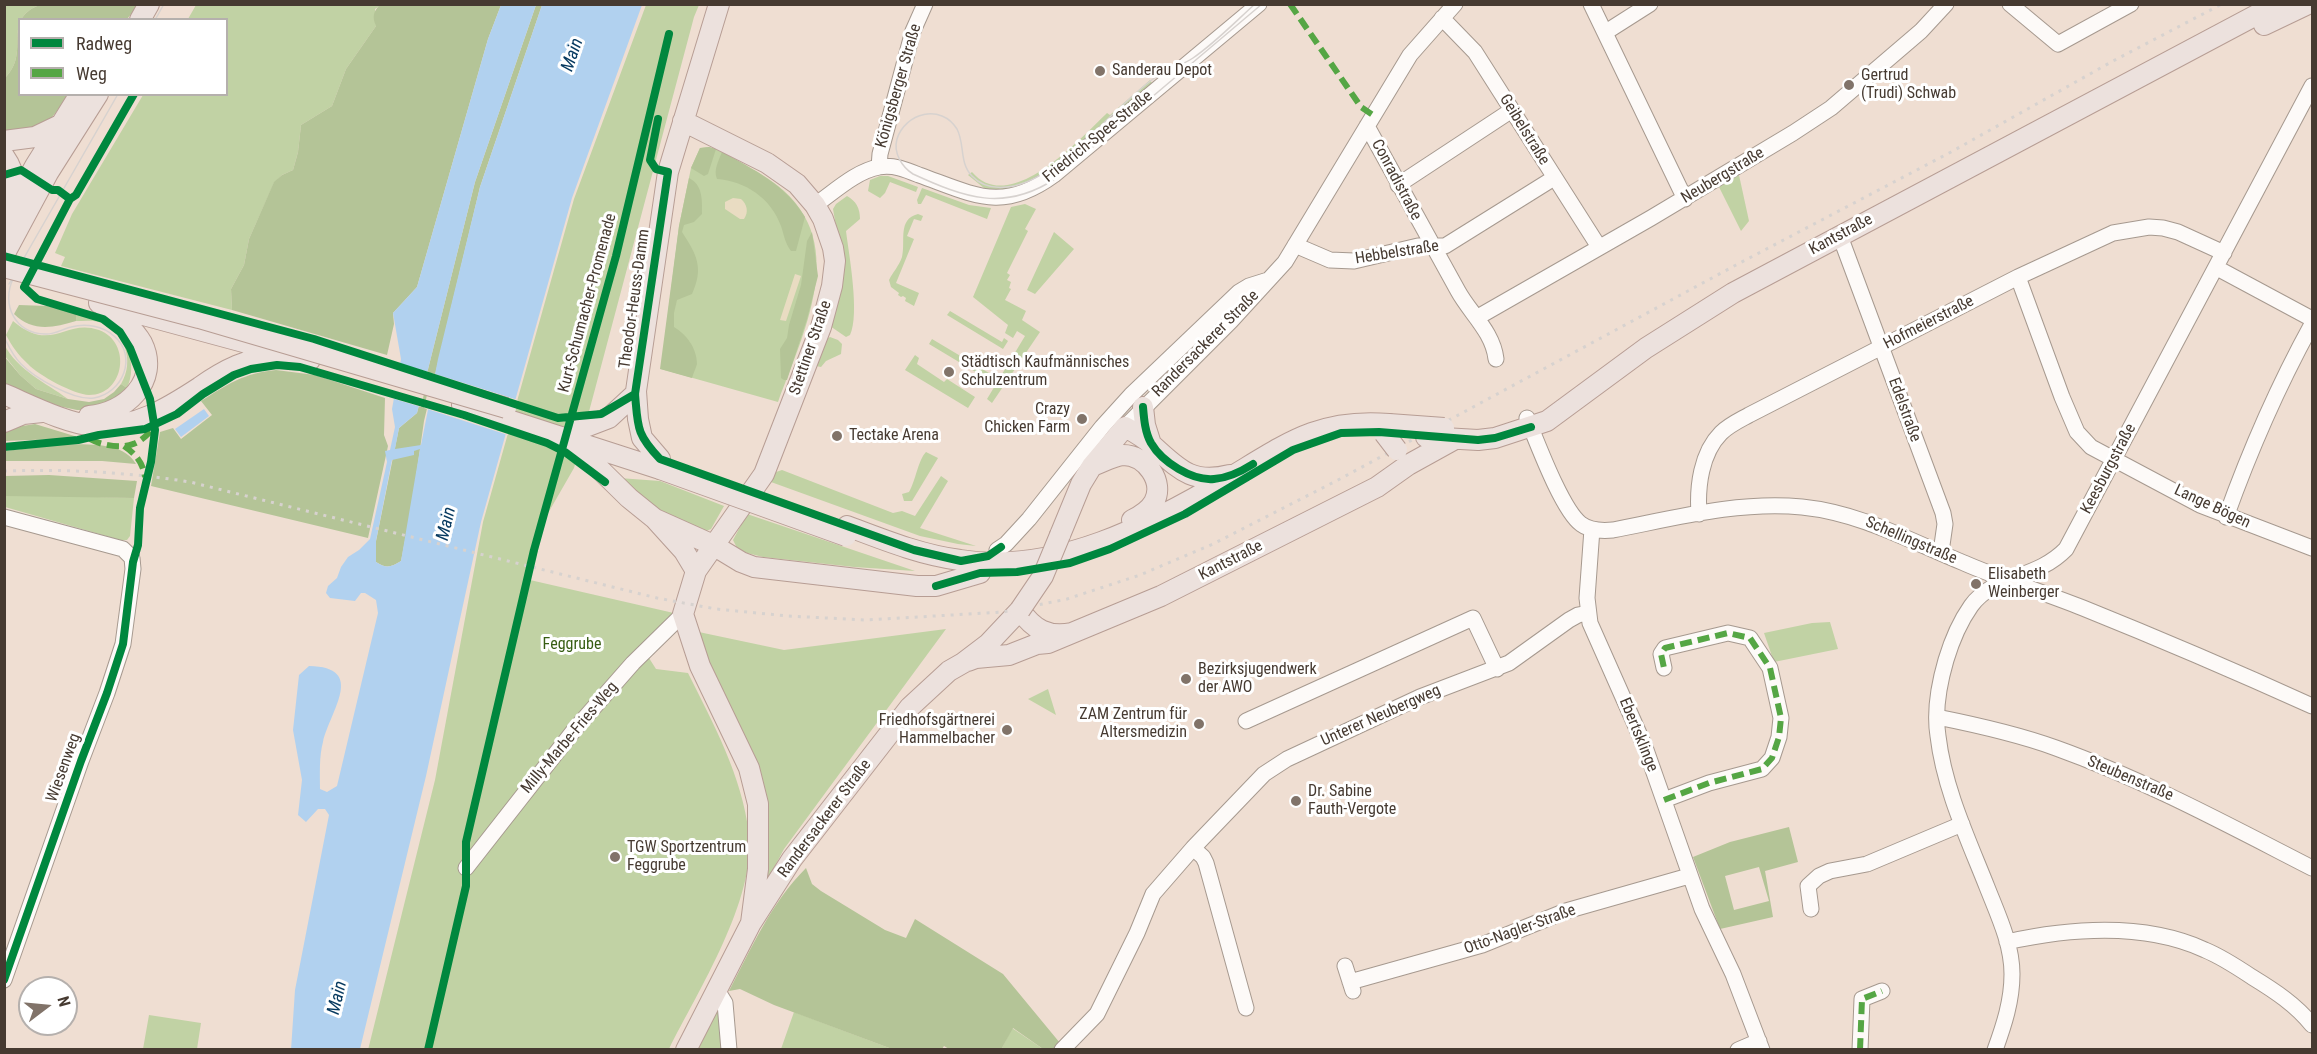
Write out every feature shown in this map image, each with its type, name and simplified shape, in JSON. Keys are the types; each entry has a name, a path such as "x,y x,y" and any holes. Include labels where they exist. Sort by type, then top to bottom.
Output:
{"main road":[{"name":"Theodor-Heuss-Damm","path":"572,435 609,418 635,393 668,172 719,4"},
{"path":"961,561 988,559 1017,572 1070,563 1110,549 1185,514 1293,450 1341,433 1384,430 1442,435 1529,423 1649,335 1726,286 2256,4"},
{"name":"Kantstraße","path":"1529,423 1553,417 1677,327 1733,293 2277,4"},
{"path":"2164,64 2198,57 2308,4"},
{"path":"4,255 60,125 79,96"},
{"path":"6,219 96,96"},
{"name":"Stettiner Straße","path":"682,121 776,168 797,184 815,205 828,233 835,261 832,286 821,327 764,474 696,571 684,619"},
{"path":"4,142 35,137 60,125"},
{"path":"4,142 24,145 44,165"},
{"path":"4,148 44,165"},
{"path":"4,156 11,165 15,178 14,195 6,219"},
{"path":"4,267 327,354 572,435 846,531 961,561 982,563 1028,561 1075,550 1111,538 1168,513 1291,441 1317,430 1368,422 1384,430 1397,450 1395,468 1387,480"},
{"path":"4,278 299,357 469,407 660,459 940,567 1024,552 1090,536 1135,519 1147,511 1154,501 1157,491 1151,470 1136,457 1118,456 1092,466"},
{"path":"99,303 130,327 141,342 146,354 147,368 143,382 127,415"},
{"path":"4,394 49,413 95,426 127,415 160,412 240,364 268,356 299,357"},
{"path":"635,393 642,438 660,459"},
{"path":"1143,407 1145,425 1152,444"},
{"path":"4,422 23,414 49,413"},
{"path":"1125,426 1152,444 1166,459 1190,474 1214,479 1238,473"},
{"name":"Randersackerer Straße","path":"686,1050 751,923 792,859 910,707 987,644 1015,614 1043,576 1081,484 1092,466 1125,426"},
{"path":"572,435 628,498 655,519 684,551 696,571"},
{"name":"Kantstraße","path":"958,666 976,658 1018,653 1037,644 1048,643 1161,596 1387,480 1442,435"},
{"path":"655,519 713,544 741,562 754,567 917,586 936,586 988,559"},
{"path":"1015,614 1020,632 1037,644"},
{"name":"Kantstraße","path":"1015,614 1039,631 1050,634 1072,633"},
{"path":"684,619 700,666 749,768 758,804 758,869 751,923"}],"street":[{"name":"Königsberger Straße","path":"815,205 867,171 879,166 880,154 913,31 925,4"},
{"name":"Friedrich-Spee-Straße","path":"879,166 900,168 988,197 1011,197 1031,191 1054,175 1258,4"},
{"name":"Randersackerer Straße","path":"1125,426 1271,279 1346,164 1410,55 1455,4"},
{"path":"1591,4 1685,199"},
{"path":"1606,32 1650,4"},
{"name":"Neubergstraße","path":"1478,317 1685,199 1831,108 1922,31 1946,4"},
{"path":"2010,4 2058,44 2131,4"},
{"name":"Geibelstraße","path":"1442,18 1475,52 1599,248"},
{"name":"Keesburgstraße","path":"1995,1050 2008,1012 2012,973 2007,942 1962,824 1946,774 1938,736 1939,690 1955,631 1972,605 1986,591 2006,580 2050,564 2066,549 2313,86"},
{"path":"1398,185 1512,110"},
{"name":"Conradistraße","path":"1367,126 1467,308 1478,317 1495,352 1496,359"},
{"name":"Hebbelstraße","path":"1295,245 1330,260 1354,261 1418,246 1445,246 1554,178"},
{"name":"Hofmeierstraße","path":"1699,514 1699,484 1703,465 1722,433 1749,415 2018,277 2113,233 2149,227 2178,232 2224,253"},
{"name":"Edelstraße","path":"1840,236 1943,513 1945,524 1941,552"},
{"path":"2217,268 2313,319"},
{"name":"Lange Bögen","path":"2018,277 2062,398 2077,432 2091,447 2200,505 2313,548"},
{"name":"Randersackerer Straße","path":"988,559 1006,544 1029,519 1102,427 1145,380 1239,292 1271,279"},
{"path":"2226,516 2248,454 2279,385 2313,324"},
{"path":"1529,423 1569,509 1580,524 1592,529"},
{"name":"Schellingstraße","path":"1592,529 1613,530 1745,507 1820,509 1878,525 2006,580 2110,619 2235,671 2313,706"},
{"name":"Wiesenweg","path":"4,517 123,549 132,558 133,569 120,653 4,980"},
{"name":"Ebertsklinge","path":"1592,529 1588,613 1593,631 1645,747 1689,876 1736,982 1760,1045"},
{"name":"Unterer Neubergweg","path":"1062,1050 1096,1014 1137,933 1153,894 1193,848 1264,774 1287,759 1420,697 1497,669 1569,620 1588,613"},
{"path":"1246,721 1473,618 1497,669"},
{"name":"Milly-Marbe-Fries-Weg","path":"466,868 575,729 633,663 684,619"},
{"path":"1664,668 1661,654 1665,648 1728,633 1750,638 1770,668 1781,718 1779,737 1772,758 1762,769 1709,783 1664,800"},
{"name":"Steubenstraße","path":"1937,717 1995,729 2056,748 2182,801 2313,868"},
{"path":"1810,909 1808,886 1819,876 1830,871 1867,864 1962,824"},
{"path":"1193,848 1206,863 1246,1008"},
{"name":"Otto-Nagler-Straße","path":"1345,966 1351,987 1482,945 1566,911 1689,876"},
{"path":"2007,942 2086,931 2122,930 2161,936 2203,949 2229,962 2287,1000 2313,1025"},
{"path":"717,990 725,1003 729,1050"},
{"path":"1860,1050 1858,999 1882,991"},
{"path":"1738,1050 1760,1045"}],"green space":[{"path":"381,4 501,5 488,39 417,287 393,313 394,324 387,355 232,310 231,289 244,265 249,239 274,182 293,170 301,125 332,106 346,69 376,26 374,14"},
{"path":"5,5 39,5 27,12 22,18 18,18 16,58 13,68 5,78"},
{"path":"39,5 139,5 128,18 22,18 27,12"},
{"path":"196,5 381,5 375,9 376,26 346,69 332,106 301,125 293,170 282,175 274,183 249,239 244,265 231,289 232,310 61,266 65,257 55,253 72,214 142,96 228,96 228,18 189,18"},
{"path":"536,5 542,5 480,187 424,421 401,561 392,566 383,566 376,562 376,541 399,428 417,413 475,182"},
{"name":"Feggrube","path":"646,5 699,5 574,468 547,515 530,580 678,614 625,676 649,658 656,669 688,673 726,751 740,792 749,834 749,860 744,887 709,973 669,1049 368,1050 435,780 483,522 574,199"},
{"path":"18,28 18,96 68,96 44,125 30,130 5,131 5,78 13,68"},
{"path":"1150,80 1152,83 1078,149 1034,182 1007,190 983,190 984,188 968,175 972,172 988,183 1005,185 1025,180 1063,155 1107,113 1110,115"},
{"path":"709,147 750,168 783,190 804,216 815,243 816,273 812,304 803,336 778,402 661,369 679,226 691,168 700,148"},
{"path":"700,148 716,149 708,174 704,176 691,168"},
{"path":"722,152 768,179 797,206 805,217 796,251 791,251 789,248 777,216 764,199 747,187 717,179 716,169"},
{"path":"1739,175 1749,221 1741,231 1719,187"},
{"path":"888,176 918,187 916,192 890,182 880,198 868,191 870,180"},
{"path":"689,178 699,189 702,198 702,214 694,222 684,225 682,232 695,255 698,277 692,294 677,300 674,327 683,333 695,352 697,364 692,378 660,369 679,226"},
{"path":"922,188 969,205 991,208 987,219 926,195 921,204 918,204 917,200"},
{"path":"847,196 857,205 860,219 846,231 853,284 854,313 850,335 846,337 830,326 839,300 843,268 833,209"},
{"path":"1025,204 1036,209 1007,273 1010,275 1007,280 1011,282 1009,288 1011,289 1005,300 1026,311 1022,320 1040,332 992,403 987,399 1025,336 1017,331 1013,338 1005,333 1008,325 973,297 1011,207"},
{"path":"918,214 923,216 921,221 914,219 907,236 914,239 896,283 919,293 914,306 905,301 906,298 898,295 899,293 891,287 889,280 902,257 907,221"},
{"path":"812,232 818,276 807,319 787,380 784,380 781,378 780,349 787,338 801,285 807,241"},
{"path":"1054,232 1074,249 1035,294 1027,290"},
{"path":"19,305 47,306 77,313 76,321 51,327 35,326 14,314"},
{"path":"950,311 1002,342 1004,338 1008,341 1003,349 947,315"},
{"path":"77,313 104,322 119,335 131,360 127,388 121,384 127,366 127,357 121,340 108,326 99,322 76,321"},
{"path":"13,321 38,335 87,328 99,330 110,336 120,356 117,378 101,393 89,395 57,384 33,368 13,347 6,335"},
{"path":"830,337 842,344 841,354 826,361 821,367 816,366 826,339"},
{"path":"932,339 989,373 981,387 976,384 979,374 929,344"},
{"path":"4,344 24,369 68,399 36,389 20,375 5,356"},
{"path":"915,355 919,358 917,364 944,382 947,379 975,397 968,408 905,370"},
{"path":"4,356 36,389 68,399 89,402 104,399 121,384 127,388 121,396 91,410 58,406 5,384"},
{"path":"276,370 315,375 385,398 384,435 388,446 368,538 151,486 160,432 173,428 181,439 212,415 201,401 245,377"},
{"path":"35,424 81,438 5,441 5,431"},
{"path":"64,444 114,448 122,451 136,464 102,461 5,461 5,451"},
{"path":"926,452 938,458 912,501 904,501 902,494 909,492"},
{"path":"782,470 893,513 902,511 915,516 941,476 948,481 920,528 976,546 920,536 771,482 776,472"},
{"path":"49,475 137,481 134,498 5,496 5,476"},
{"path":"619,478 660,481 724,506 711,529 704,532 654,509"},
{"path":"4,496 134,498 130,536 127,540 120,540 5,507"},
{"path":"747,514 915,571 763,557 743,552 737,548 733,540"},
{"path":"1830,622 1838,649 1774,662 1764,633 1812,623"},
{"path":"946,629 784,849 768,879 765,802 694,631 784,650"},
{"path":"1048,689 1056,715 1028,699"},
{"path":"1789,827 1798,862 1765,871 1773,917 1720,929 1693,857 1730,842","holes":["1759,867 1769,901 1734,910 1725,876"]},
{"path":"806,868 812,884 885,930 906,938 915,919 1003,974 1060,1043 1062,1049 1043,1049 1013,1028 1002,1048 1004,1049 949,1049 944,1046 942,1049 892,1049 774,1005 740,989 729,991 772,911"},
{"path":"719,1008 725,1049 697,1050"},
{"path":"794,1012 892,1049 781,1049"},
{"path":"149,1015 201,1023 197,1049 143,1049"},
{"path":"1012,1028 1043,1049 1004,1050 1002,1048"}],"sand":[{"path":"733,198 741,199 745,203 747,211 744,219 740,219 725,209 725,202"},
{"path":"795,274 801,276 786,321 780,320"}],"water":[{"name":"Main","path":"501,5 536,5 475,182 417,413 399,428 395,449 421,445 438,359 480,187 542,5 642,5 572,198 481,522 426,776 360,1049 291,1050 295,990 329,815 325,809 318,809 306,822 298,815 302,780 293,730 299,675 309,666 327,668 337,674 341,682 337,705 321,753 320,789 327,792 337,786 378,613 376,600 365,593 361,593 355,601 330,598 326,593 328,586 337,578 348,557 370,539 387,462 385,451 390,450 395,427 392,409 401,359 393,313 417,287 488,39","holes":["420,449 401,561 389,566 376,562 376,541 392,460 414,455 414,451"]},
{"path":"204,409 209,416 181,437 175,429"}],"pier":[{"path":"397,363 429,372 421,407 391,398"},
{"path":"432,373 518,400 508,435 424,408"}],"tram line":[{"path":"156,18 164,4"},
{"path":"1255,4 1201,52 1153,79 1086,140 1050,169 1032,180 1003,187 992,187 976,180 965,165 957,129 950,121 933,114 924,114 915,118 901,130 896,144 899,159 913,174 967,195 1001,198 1019,196 1036,189 1055,179 1262,4"},
{"path":"9,284 117,96"},
{"path":"4,337 11,351 27,370 45,382 76,396 94,398 104,395 113,389 124,373 125,353 121,344 105,330 82,325 45,334 26,329 13,316 10,307 9,298 13,279"}],"railway":[{"path":"4,471 97,472 190,482 657,598 716,609 866,620 1003,612 1067,599 1140,575 1213,544 1338,480 1951,152 2113,61 2222,4"}],"marked path":[{"path":"1290,4 1361,107 1373,115"},
{"path":"90,439 111,446 123,446 136,443 153,429"},
{"path":"124,446 138,459 145,477"},
{"path":"1664,668 1661,654 1665,648 1728,633 1750,638 1770,668 1781,718 1779,737 1772,758 1762,769 1709,783 1664,800"},
{"path":"1860,1050 1862,999 1882,991"}],"cycle path":[{"name":"Kurt-Schumacher-Promenade","path":"428,1050 466,886 466,842 534,550 616,256 669,34"},
{"path":"4,980 123,644 133,562 138,545 140,508 151,462 155,430 150,399 130,348 120,332 103,319 37,299 24,287 70,199 76,195 133,96"},
{"path":"658,119 650,160 656,169 668,172 635,394 640,430 646,443 660,459 914,550 961,561 988,556 1001,547"},
{"path":"4,175 21,170 70,199"},
{"path":"4,256 314,339 558,418 601,414 635,394"},
{"path":"4,447 78,440 145,429 177,414 203,394 234,375 251,369 277,365 300,367 464,415 547,443 565,452 605,482"},
{"path":"1143,407 1144,421 1151,443 1162,457 1178,469 1196,477 1214,479 1235,474 1253,464"},
{"path":"936,586 980,573 1017,572 1070,563 1110,549 1185,514 1293,450 1341,433 1379,432 1478,440 1495,438 1531,427"}],"place":[{"name":"Sanderau Depot","path":"1100,71"},
{"name":"Gertrud (Trudi) Schwab","path":"1849,85"},
{"name":"Städtisch Kaufmännisches Schulzentrum","path":"949,372"},
{"name":"Crazy Chicken Farm","path":"1082,419"},
{"name":"Tectake Arena","path":"837,436"},
{"name":"Elisabeth Weinberger","path":"1976,584"},
{"name":"Bezirksjugendwerk der AWO","path":"1186,679"},
{"name":"ZAM Zentrum für Altersmedizin","path":"1199,724"},
{"name":"Friedhofsgärtnerei Hammelbacher","path":"1007,730"},
{"name":"Dr. Sabine Fauth-Vergote","path":"1296,801"},
{"name":"TGW Sportzentrum Feggrube","path":"615,857"}]}
